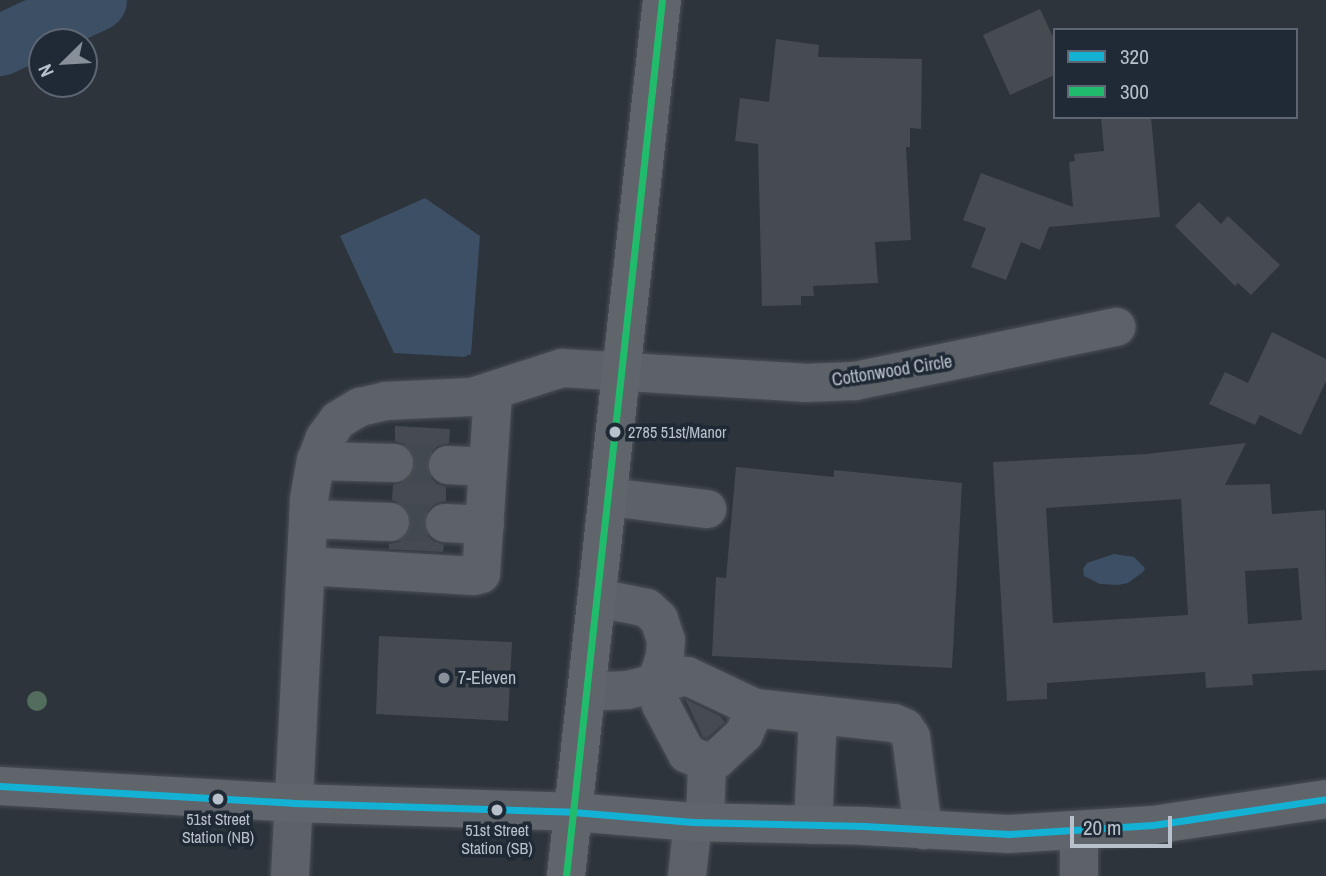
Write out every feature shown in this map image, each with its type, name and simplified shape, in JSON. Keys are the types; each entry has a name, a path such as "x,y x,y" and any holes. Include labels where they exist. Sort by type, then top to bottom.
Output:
{"main road":[{"path":"566,876 662,0"},
{"path":"0,786 293,803 573,812 699,823 1009,834 1153,825 1326,799"}],"street":[{"name":"Cottonwood Circle","path":"290,876 309,519 316,461 325,438 338,420 360,407 385,401 472,397 494,392 562,368 804,383 855,381 1116,327"},
{"path":"306,566 474,576 483,569 494,392"},
{"path":"316,461 394,463"},
{"path":"448,465 488,467"},
{"path":"609,497 707,509"},
{"path":"309,519 390,522"},
{"path":"445,523 485,526"},
{"path":"597,598 647,608 659,619 666,640 665,656 656,683 661,705 687,754 707,762 730,750 744,734 755,708"},
{"path":"587,692 627,690 687,676 755,708 894,723 905,728 911,737 923,830"},
{"path":"813,825 818,715"},
{"path":"687,876 699,823 707,762"},
{"path":"1079,831 1079,876"}],"water":[{"path":"425,198 480,236 471,354 464,357 394,353 340,236"},
{"path":"1114,554 1134,557 1145,568 1143,572 1128,583 1118,585 1100,584 1084,576 1083,569 1087,563"}],"building":[{"path":"1040,9 1053,37 1053,76 1010,95 983,35"},
{"path":"776,39 819,45 818,57 922,59 921,129 910,128 910,147 906,147 911,240 875,242 878,283 813,286 814,296 801,296 801,305 762,306 758,144 735,141 740,98 769,102"},
{"path":"1101,119 1151,119 1160,217 1049,227 1040,250 1021,242 1006,280 971,267 986,228 963,220 981,173 1073,207 1069,162 1075,161 1074,154 1104,151"},
{"path":"1199,202 1221,224 1228,216 1280,265 1251,295 1238,283 1235,286 1175,226"},
{"path":"1272,332 1326,359 1326,381 1301,435 1260,415 1255,425 1209,404 1225,372 1248,383"},
{"path":"395,426 450,429 449,443 437,446 426,463 429,476 437,484 446,487 446,501 436,503 427,511 423,523 426,534 433,541 444,545 443,552 389,549 389,544 400,542 408,534 412,523 409,511 392,500 393,485 405,482 412,475 416,464 413,452 405,444 395,441"},
{"path":"1246,443 1225,485 1270,484 1272,514 1325,510 1326,670 1252,674 1253,685 1206,688 1205,672 1047,683 1047,699 1007,701 993,462 1146,454","holes":["1181,499 1188,615 1053,623 1046,508","1298,568 1302,620 1248,624 1245,571"]},
{"path":"736,467 834,477 834,470 962,483 952,668 712,656 716,577 726,578"},
{"name":"7-Eleven","path":"379,636 512,642 508,721 376,714"},
{"path":"685,699 720,716 725,722 707,738 703,737"}],"waterway":[{"path":"0,45 96,0"}],"tunnel":[{"path":"394,463 448,465"},
{"path":"390,522 445,523"}],"transit line":[{"name":"300","path":"566,876 662,0"},
{"name":"320","path":"0,786 293,803 573,812 693,822 864,826 1009,834 1153,825 1326,799"}],"place":[{"name":"2785 51st/Manor","path":"615,432"},
{"name":"7-Eleven","path":"444,678"},
{"name":"51st Street Station (NB)","path":"218,799"},
{"name":"51st Street Station (SB)","path":"497,810"}]}
